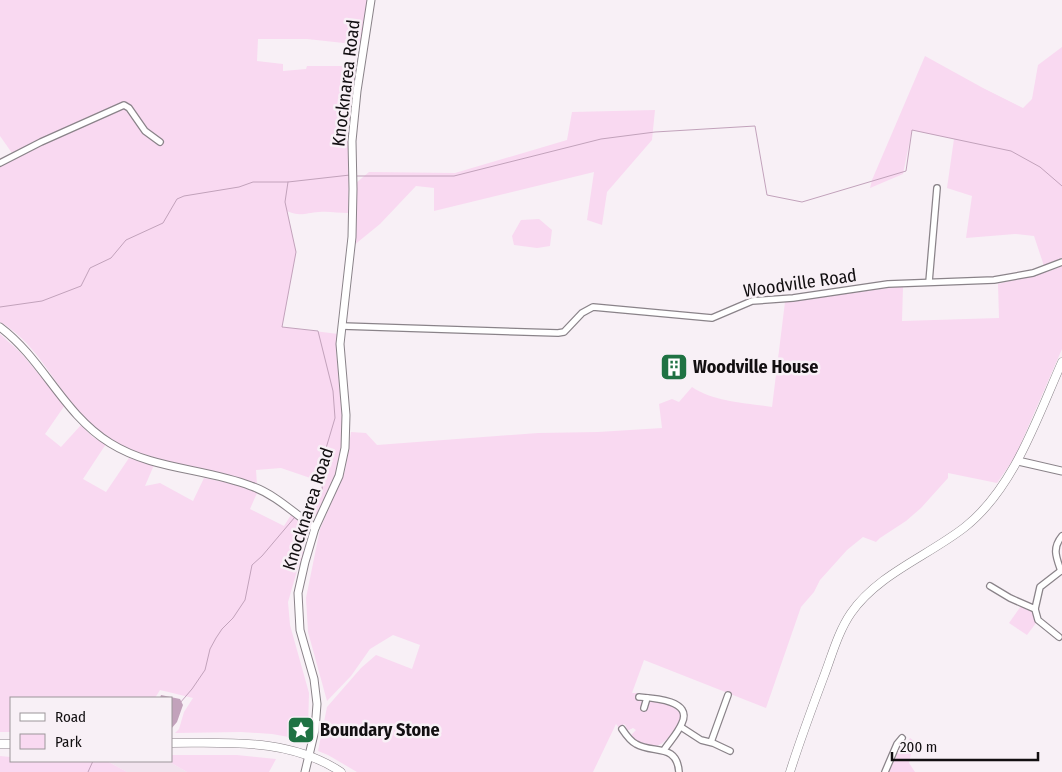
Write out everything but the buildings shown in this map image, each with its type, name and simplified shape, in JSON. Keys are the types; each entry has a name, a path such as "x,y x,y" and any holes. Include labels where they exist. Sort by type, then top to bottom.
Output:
{"main road":[{"path":"790,772 838,638 852,613 867,595 888,578 966,526 995,495 1018,461 1062,362"},
{"path":"172,743 256,744 289,749 320,759 341,772"}],"street":[{"name":"Knocknarea Road","path":"305,772 316,723 317,693 300,630 298,600 304,562 315,528 339,476 345,448 346,415 340,355 352,237 352,140 371,0"},
{"path":"0,163 41,142 124,105 129,108 145,131 160,142"},
{"path":"929,282 937,188"},
{"name":"Woodville Road","path":"342,326 564,332 582,313 593,306 712,318 752,301 793,298 888,284 1014,277 1033,273 1062,262"},
{"path":"0,327 28,353 86,424 110,443 142,459 254,487 271,496 315,528"},
{"path":"1018,461 1062,471"},
{"path":"1059,637 1038,620 1035,609 1040,587 1061,571 1054,551 1062,536"},
{"path":"990,586 1010,598 1035,609"},
{"path":"711,742 728,704 728,695"},
{"path":"638,697 662,700 682,710 684,715 680,727 664,750"},
{"path":"644,708 647,698"},
{"path":"680,727 701,740 711,742 730,751"},
{"path":"627,732 634,743 642,747 664,750 675,759 679,772"},
{"path":"885,772 897,744 902,738"}],"shaded area":[{"path":"172,697 180,699 183,705 177,722 172,728"},
{"path":"109,762 170,762 187,772 127,772"}],"green space":[{"path":"0,0 369,0 362,45 307,39 258,39 257,61 283,64 283,71 306,69 307,66 359,66 351,177 349,178 348,213 322,212 299,214 287,211 296,252 282,327 338,334 336,352 343,407 343,443 336,476 319,513 310,518 300,513 322,490 322,482 281,468 256,470 257,485 229,475 152,457 118,444 88,422 66,396 37,355 14,332 0,322 0,166 78,128 75,123 12,153 0,136"},
{"path":"1062,47 1062,258 1044,266 1034,236 1015,234 966,238 972,196 947,188 954,139 912,130 903,174 870,188 925,56 1023,108 1032,99 1038,65"},
{"path":"655,110 652,140 607,192 602,225 587,220 594,172 434,211 434,188 416,186 380,224 353,246 356,183 369,172 455,173 567,140 572,112"},
{"path":"539,219 552,230 550,246 537,248 514,245 512,236 521,220"},
{"path":"1062,266 1062,349 1015,457 997,483 948,473 948,478 921,508 906,521 876,542 863,537 847,550 820,580 814,592 801,607 766,708 644,660 632,693 637,693 637,700 643,702 646,708 651,701 673,706 681,716 678,723 667,739 658,746 644,745 631,739 632,734 636,730 633,728 626,730 624,724 619,728 616,724 593,772 357,772 318,751 327,707 361,668 376,655 412,669 420,645 393,635 370,649 351,676 327,701 308,632 306,598 320,529 345,471 351,432 366,433 377,445 538,433 662,428 659,404 672,399 679,402 692,387 720,399 772,407 785,302 903,287 902,321 999,318 998,284 1050,271"},
{"path":"0,334 21,353 65,405 45,434 61,447 81,425 93,437 106,444 83,479 106,492 129,458 154,465 145,486 160,483 193,501 204,478 240,485 257,493 250,509 284,526 291,515 300,521 304,553 288,602 290,625 309,693 308,728 299,735 300,739 272,734 241,732 175,733 179,729 184,712 193,698 160,690 156,697 10,697 10,732 0,732"},
{"path":"1021,606 1032,612 1036,623 1027,635 1009,623"},
{"path":"910,738 914,741 909,763 915,772 889,772 902,744 906,745"},
{"path":"172,755 237,755 276,759 269,772 187,772 170,762 172,762"},
{"path":"0,756 10,757 10,762 109,762 127,772 0,772"}],"waterway":[{"path":"356,176 454,176 601,139 655,132 755,126 767,195 802,202 906,171 912,130 1011,151 1040,167 1062,186"},
{"path":"0,307 42,301 81,286 90,268 111,258 126,240 163,223 177,199 184,196 239,187 253,182 288,182 350,175"},
{"path":"288,182 285,202 296,252 282,327 318,331 333,391 335,418 324,455 322,490 300,513"},
{"path":"180,703 205,670 210,649 216,638 245,600 252,565 295,517"},
{"path":"88,772 93,762"}],"place":[{"name":"Woodville House","path":"674,367"},
{"name":"Boundary Stone","path":"301,730"}]}
